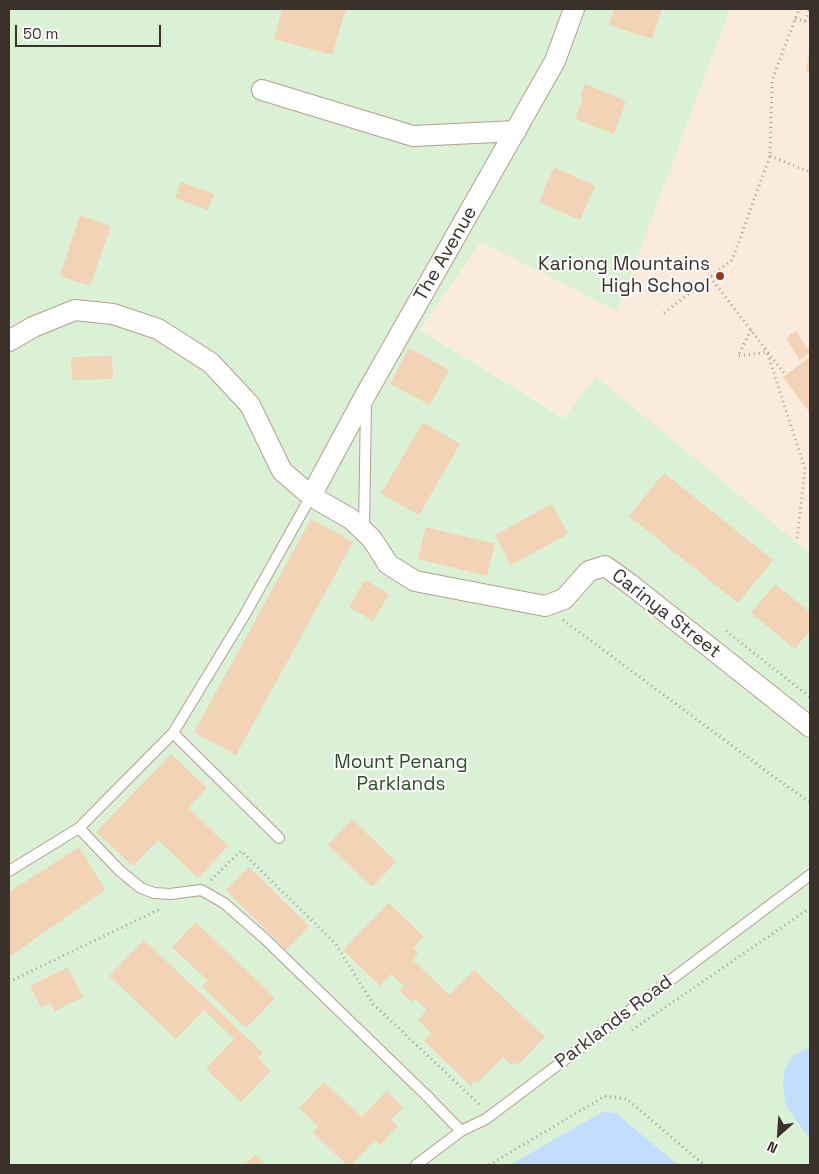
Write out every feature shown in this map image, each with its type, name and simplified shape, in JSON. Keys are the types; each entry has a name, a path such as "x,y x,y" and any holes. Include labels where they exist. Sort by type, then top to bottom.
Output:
{"street":[{"name":"The Avenue","path":"311,496 366,394 555,60 574,9"},
{"path":"262,90 413,136 516,131"},
{"path":"9,341 33,327 75,310 114,314 158,330 211,363 250,405 282,471 311,496 351,518 372,539 388,564 415,581 545,606"},
{"name":"Carinya Street","path":"545,606 564,600 589,571 605,566 810,727"}],"lane":[{"path":"364,532 366,394"},
{"path":"9,871 79,828 174,733 244,616 311,496"},
{"path":"174,733 279,838"},
{"path":"79,828 120,871 141,888 154,893 170,894 201,890 224,903 271,945 461,1131"},
{"name":"Parklands Road","path":"416,1165 461,1131 486,1118 810,874"}],"path":[{"path":"664,313 732,260 770,156 772,80 799,9"},
{"path":"805,21 810,9"},
{"path":"795,20 810,22"},
{"path":"770,156 810,172"},
{"path":"710,277 784,374"},
{"path":"751,330 738,356 768,352"},
{"path":"768,352 805,469 797,539"},
{"path":"545,606 810,802"},
{"path":"726,631 810,697"},
{"path":"489,1165 605,1096 627,1099 704,1165"}],"shaded area":[{"name":"Kariong Mountains High School","path":"730,9 810,9 810,553 596,378 565,418 420,330 481,242 617,310"}],"green space":[{"name":"Mount Penang Parklands","path":"9,9 730,9 617,311 481,242 420,330 564,418 596,377 810,553 810,1165 9,1165"}],"water":[{"path":"810,1044 810,1139 786,1106 783,1087 784,1071 792,1057 809,1047"},
{"path":"604,1111 617,1114 678,1165 510,1165"}],"building":[{"path":"282,9 346,9 332,55 274,39"},
{"path":"614,9 662,9 652,39 609,25"},
{"path":"810,51 810,72 806,71"},
{"path":"585,84 626,102 614,134 575,119 583,97 580,96"},
{"path":"554,167 595,186 580,220 539,202"},
{"path":"181,182 214,194 208,210 175,198"},
{"path":"80,215 111,226 90,286 60,276"},
{"path":"796,331 810,352 800,360 786,338"},
{"path":"409,348 449,370 430,405 390,384"},
{"path":"112,356 113,379 72,380 71,357"},
{"path":"810,357 810,413 783,377"},
{"path":"423,422 460,444 419,515 381,494"},
{"path":"664,473 773,560 738,603 629,516"},
{"path":"552,504 568,534 511,565 495,535"},
{"path":"311,519 353,542 236,755 194,732"},
{"path":"426,527 495,544 487,576 418,559"},
{"path":"365,580 389,594 373,621 349,607"},
{"path":"775,584 810,612 810,630 795,649 751,613"},
{"path":"171,754 207,788 188,808 228,846 198,878 158,840 133,866 96,832"},
{"path":"352,819 396,862 372,887 328,845"},
{"path":"79,847 105,890 9,957 9,892"},
{"path":"249,867 309,926 286,950 226,890"},
{"path":"389,903 424,937 413,948 418,954 413,960 449,995 474,970 545,1037 518,1065 515,1062 512,1065 503,1057 478,1083 475,1081 471,1086 424,1041 431,1033 418,1020 427,1010 415,999 412,1002 399,990 404,986 391,974 380,986 343,950"},
{"path":"196,922 275,998 246,1028 202,987 219,968 207,980 172,947"},
{"path":"144,940 263,1053 258,1058 271,1071 241,1102 206,1069 234,1039 204,1010 176,1039 109,976"},
{"path":"68,967 83,997 55,1011 51,1003 41,1008 30,986"},
{"path":"324,1082 362,1117 386,1091 403,1107 391,1120 398,1126 380,1145 375,1140 351,1165 347,1165 313,1133 318,1126 299,1108"},
{"path":"255,1155 266,1165 248,1165 246,1163"}],"place":[{"name":"Kariong Mountains High School","path":"720,276"}]}
